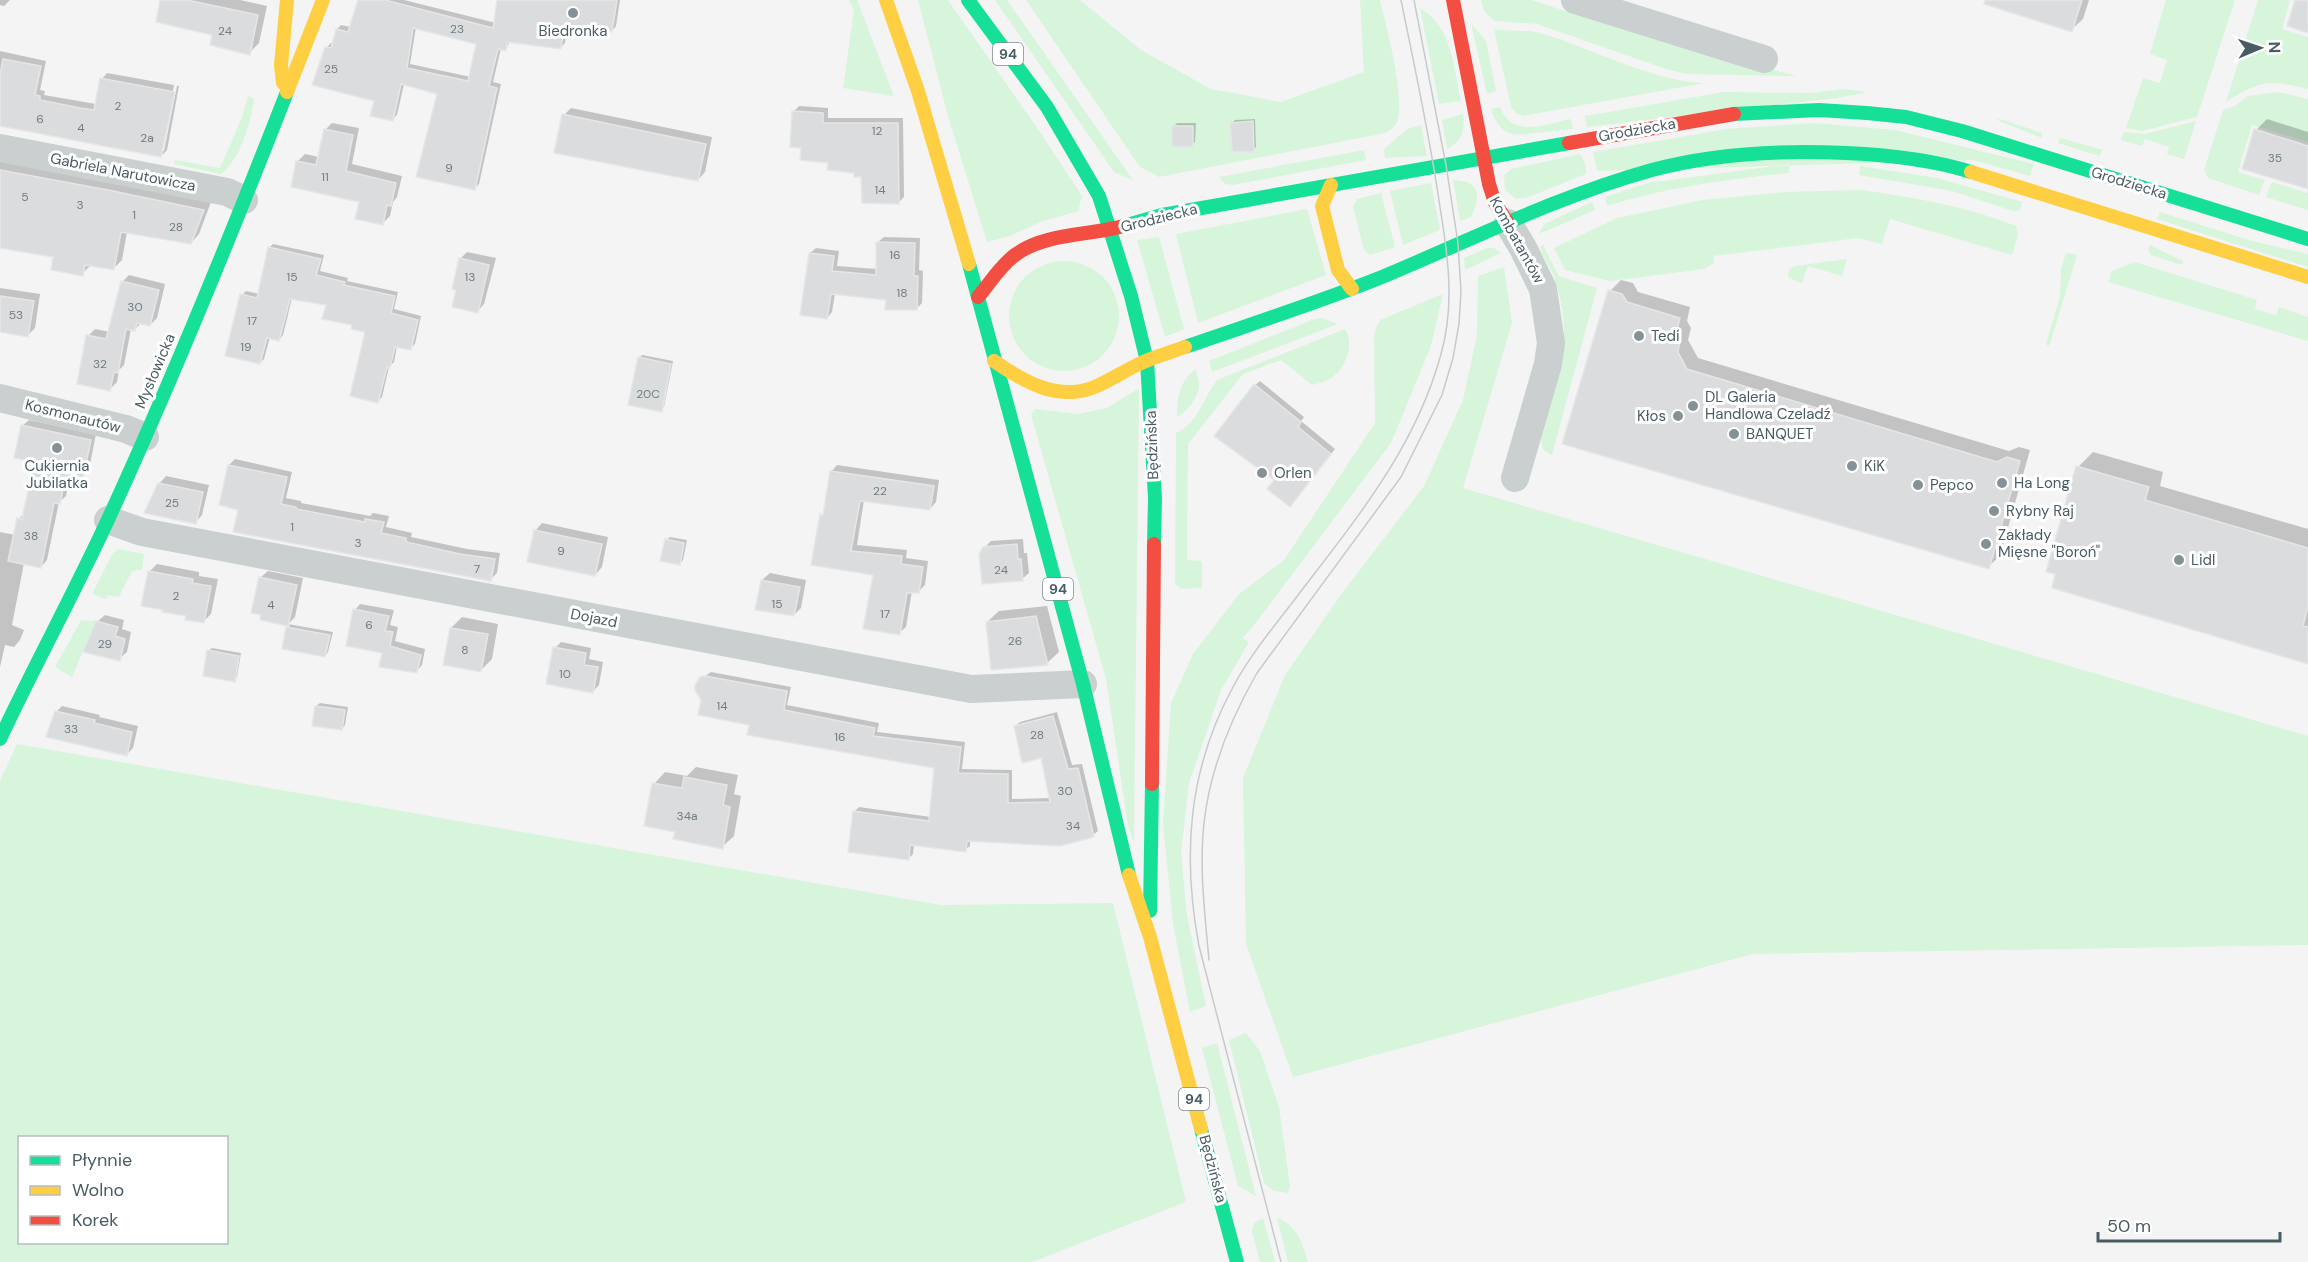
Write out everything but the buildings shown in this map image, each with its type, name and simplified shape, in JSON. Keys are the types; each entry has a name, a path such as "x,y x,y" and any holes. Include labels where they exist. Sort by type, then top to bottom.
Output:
{"street":[{"name":"Mysłowicka","path":"0,739 108,520 145,437 284,102 281,65 287,0"},
{"path":"284,102 323,0"},
{"name":"94","path":"886,0 918,91 978,297 994,361"},
{"path":"904,0 915,50 918,91"},
{"name":"Będzińska","path":"968,0 1047,107 1099,196 1112,230 1147,361 1155,498 1150,937"},
{"name":"Kombatantów","path":"1453,0 1485,157 1489,189 1495,207 1523,248 1543,289 1551,343 1548,364 1515,478"},
{"path":"1575,0 1764,59"},
{"name":"Grodziecka","path":"978,297 1016,254 1040,242 1112,230 1162,215 1728,114 1819,110 1896,116 1962,131 2308,239"},
{"name":"Gabriela Narutowicza","path":"0,148 227,192 244,200"},
{"path":"994,361 1025,382 1047,389 1069,393 1087,390 1147,361 1241,330 1352,289 1596,188 1655,170 1720,158 1789,153 1890,156 1950,165 2308,278"},
{"path":"1331,185 1341,202"},
{"path":"1331,185 1322,206 1338,270 1352,289"},
{"path":"1352,289 1355,271"},
{"name":"Będzińska","path":"994,361 1022,454 1083,684 1129,876 1150,937 1237,1262"},
{"name":"Kosmonautów","path":"0,398 126,429 145,437"},
{"name":"Dojazd","path":"108,520 142,532 971,689 1083,684"}],"green space":[{"path":"849,0 857,0 894,96 843,88 854,10"},
{"path":"918,0 948,0 1082,196 1078,211 1040,222 1010,236 987,242 948,116"},
{"path":"995,0 1007,0 1133,180 1114,172"},
{"path":"1026,0 1080,0 1141,50 1211,89 1281,102 1364,72 1360,0 1380,0 1397,82 1399,113 1396,124 1385,133 1159,177 1140,167"},
{"path":"1481,0 1531,0 1618,28 1797,76 1687,74 1666,69 1537,24 1494,21 1484,11"},
{"path":"2166,0 2235,0 2197,117 2142,131 2126,128 2143,78 2160,83 2167,60 2150,54"},
{"path":"2258,0 2290,0 2282,29 2308,37 2308,89 2283,84 2265,84 2248,89 2226,102"},
{"path":"1420,8 1431,16 1445,37 1453,61 1461,101 1439,104"},
{"path":"1471,23 1486,41 1496,91 1487,94"},
{"path":"1494,29 1540,33 1643,70 1684,81 1704,83 1523,116 1511,107"},
{"path":"1843,89 1867,92 1837,98 1587,127 1585,116 1724,92 1811,93"},
{"path":"2278,92 2308,99 2308,142 2252,125 2238,172 2265,180 2259,195 2208,178 2204,170 2223,110 2235,106 2248,96"},
{"path":"248,96 254,99 247,129 239,150 228,168 221,174 174,164 175,160 220,168 242,117"},
{"path":"1500,107 1505,117 1521,126 1541,126 1571,119 1573,129 1512,134 1502,129 1494,117 1491,109"},
{"path":"1463,114 1464,125 1460,139 1447,149 1442,120"},
{"path":"1997,118 2042,133 2042,138 1999,121"},
{"path":"2196,121 2184,159 2167,154 2169,147 2145,139 2142,146 2121,140 2124,132 2144,134"},
{"path":"1814,123 1895,130 2034,164 2030,176 1973,160 1597,171 1593,152 1727,129"},
{"path":"1421,125 1427,156 1385,158 1384,149 1407,129"},
{"path":"2060,138 2103,150 2099,156 2058,143"},
{"path":"1364,150 1366,160 1233,185 1225,184 1219,177"},
{"path":"1580,154 1585,163 1586,174 1526,198 1516,199 1505,190 1504,176 1511,169"},
{"path":"1789,164 1789,173 1697,185 1607,206 1605,197 1648,183"},
{"path":"1860,166 1937,178 2022,202 2020,210 2013,211 1952,191 1859,175"},
{"path":"1453,180 1469,183 1477,194 1471,217 1460,221"},
{"path":"2272,182 2308,193 2308,210 2266,197"},
{"path":"1431,183 1440,230 1403,245 1390,191"},
{"path":"1861,190 1939,203 2016,226 2018,235 2012,255 1890,219 1882,244 1858,238 1713,256 1714,263 1704,269 1610,281 1565,270 1554,248 1617,218 1703,200 1785,192"},
{"path":"1381,193 1395,247 1370,255 1364,250 1353,206 1357,199"},
{"path":"1592,202 1595,210 1539,234 1544,224"},
{"path":"1307,209 1326,275 1198,323 1176,234"},
{"path":"2160,212 2252,241 2308,254 2308,267 2157,219"},
{"path":"1159,237 1184,329 1165,337 1137,240"},
{"path":"1543,245 1559,276 1597,288 1552,455 1544,450 1541,433 1561,366 1564,334 1558,291 1554,276 1541,251 1540,247"},
{"path":"2150,245 2183,261 2182,265 2151,255 2148,250"},
{"path":"1487,248 1494,248 1501,253 1465,270 1464,258"},
{"path":"2066,253 2077,255 2049,347 2046,344 2060,296 2061,268"},
{"path":"1847,259 1842,276 1808,266 1802,283 1789,278 1788,273 1795,266"},
{"path":"1064,261 1085,265 1103,277 1115,295 1119,316 1115,337 1103,355 1085,367 1064,371 1043,367 1025,355 1013,337 1009,316 1013,295 1025,277 1043,265"},
{"path":"2135,262 2257,300 2255,309 2276,315 2279,307 2308,317 2308,341 2108,282 2112,271"},
{"path":"1504,267 1512,323 1463,488 2308,736 2308,945 1753,954 1293,1077 1246,944 1243,778 1285,675 1343,592 1424,486 1463,400 1477,335 1478,276"},
{"path":"1443,294 1431,346 1391,443 1243,638 1249,642 1221,690 1189,783 1181,853 1187,916 1206,1006 1190,1012 1173,924 1163,824 1171,703 1193,654 1239,594 1284,560 1375,423 1374,333 1380,320"},
{"path":"1322,318 1338,324 1212,372 1209,361"},
{"path":"1345,329 1349,341 1348,354 1339,372 1332,378 1312,385 1281,360 1243,374 1188,444 1187,560 1202,561 1202,588 1181,589 1175,584 1176,433 1195,417 1217,380"},
{"path":"1196,369 1199,385 1197,394 1188,408 1177,417 1183,384 1190,373"},
{"path":"1139,388 1134,843 1128,826 1106,679 1031,415 1035,409 1078,414 1107,408"},
{"path":"119,549 144,554 142,570 132,571 119,597 108,595 106,599 92,594 113,553"},
{"path":"81,620 96,621 72,677 55,667"},
{"path":"17,744 941,905 1113,903 1186,1202 1032,1262 0,1262 0,781"},
{"path":"1246,1033 1260,1051 1279,1107 1290,1186 1288,1193 1274,1191 1264,1183 1229,1040"},
{"path":"1217,1043 1256,1196 1238,1186 1202,1048"},
{"path":"1263,1218 1275,1262 1260,1262 1252,1231 1254,1223"},
{"path":"1277,1218 1294,1230 1301,1241 1308,1262 1288,1262"}],"tram line":[{"path":"1281,1262 1199,946 1191,879 1190,846 1193,813 1206,750 1233,687 1261,644 1379,486 1415,423 1430,389 1441,354 1449,299 1446,244 1427,129 1401,0"},
{"path":"1209,960 1202,874 1204,823 1216,764 1230,727 1257,673 1401,477 1442,395 1453,358 1459,324 1461,291 1458,243 1446,165 1414,0"}],"traffic: fast":[{"path":"968,0 1047,107 1099,196 1131,296 1147,361 1155,498 1154,544"},
{"path":"0,739 99,540 135,459 202,303 287,92"},
{"path":"1734,114 1819,110 1906,117 1962,131 2308,239"},
{"path":"1127,225 1162,215 1569,143"},
{"path":"1185,347 1358,287 1583,192 1676,164 1748,154 1822,152 1909,158 1971,172"},
{"path":"969,264 1083,684 1129,875"},
{"path":"1150,911 1152,784"},
{"path":"1201,1129 1237,1262"}],"traffic: slow":[{"path":"283,83 281,65 287,0"},
{"path":"287,92 323,0"},
{"path":"886,0 918,91 969,264"},
{"path":"1971,172 2308,277"},
{"path":"1331,185 1322,206 1338,270 1352,289"},
{"path":"994,361 1028,382 1066,392 1098,386 1131,368 1185,347"},
{"path":"1129,875 1150,937 1201,1129"}],"traffic: jam":[{"path":"1453,0 1489,184 1495,203 1508,223"},
{"path":"1569,143 1734,114"},
{"path":"978,297 1005,264 1027,248 1055,238 1127,225"},
{"path":"1152,784 1154,544"}],"place":[{"name":"Biedronka","path":"573,13"},
{"name":"Tedi","path":"1639,336"},
{"name":"DL Galeria Handlowa Czeladź","path":"1693,406"},
{"name":"Kłos","path":"1678,416"},
{"name":"BANQUET","path":"1734,434"},
{"name":"Cukiernia Jubilatka","path":"57,448"},
{"name":"KiK","path":"1852,466"},
{"name":"Orlen","path":"1262,473"},
{"name":"Ha Long","path":"2002,483"},
{"name":"Pepco","path":"1918,485"},
{"name":"Rybny Raj","path":"1994,511"},
{"name":"Zakłady Mięsne \"Boroń\"","path":"1986,544"},
{"name":"Lidl","path":"2179,560"}]}
